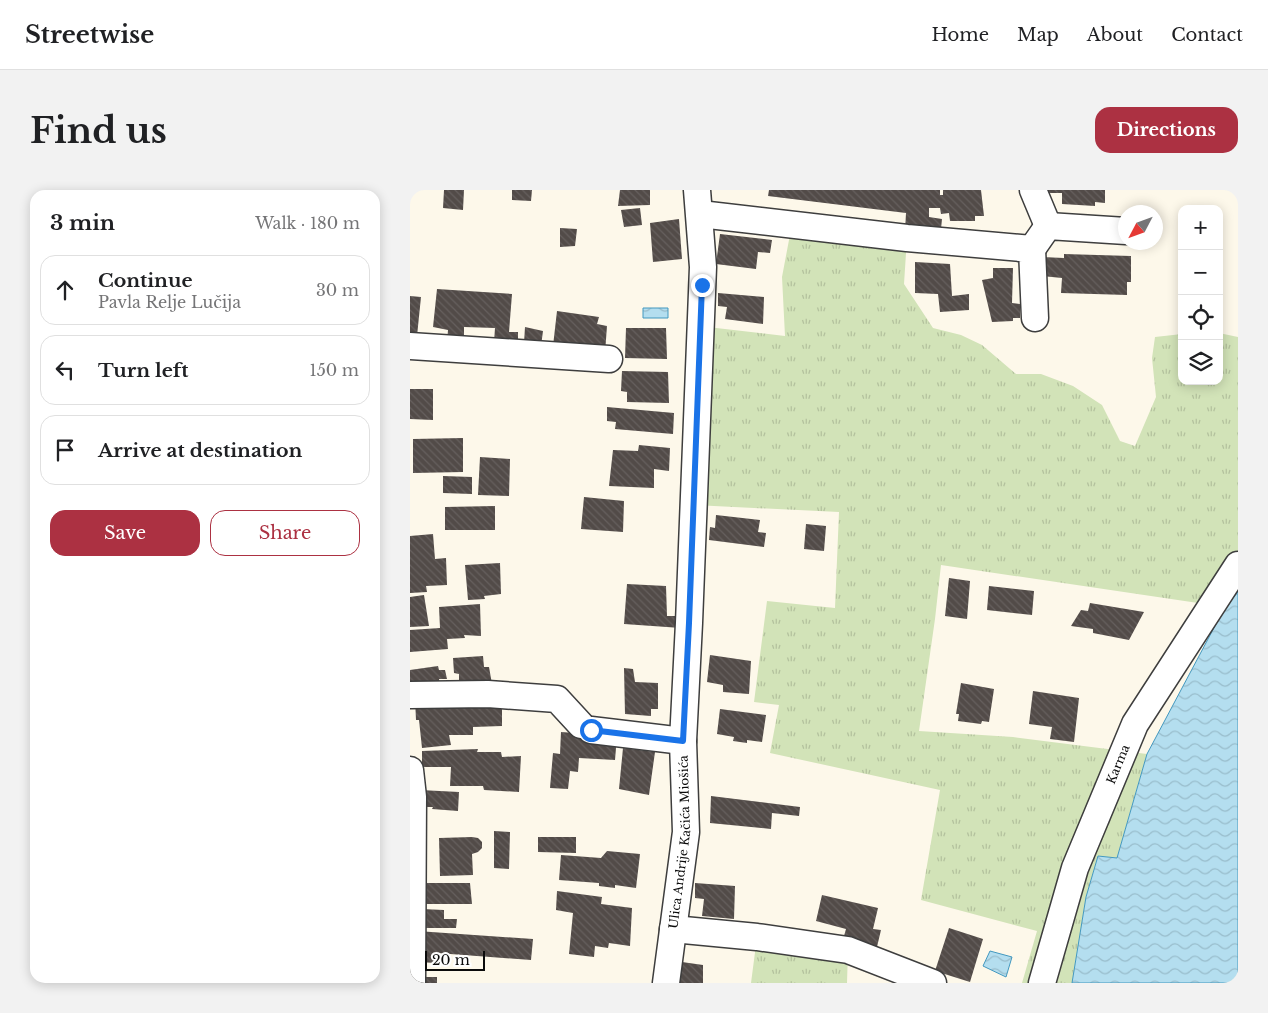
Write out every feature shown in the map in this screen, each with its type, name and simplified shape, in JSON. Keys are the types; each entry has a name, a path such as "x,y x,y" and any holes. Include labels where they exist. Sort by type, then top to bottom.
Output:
{"street":[{"path":"1032,190 1048,226"},
{"path":"698,202 907,238 1032,249"},
{"name":"Ulica Andrije Kačića Miošića","path":"666,983 686,832 683,741 702,266 698,202"},
{"path":"1048,226 1118,230"},
{"path":"1035,318 1032,249 1048,226"},
{"path":"410,346 609,359"},
{"name":"Karma","path":"1042,983 1075,868 1136,724 1238,565"},
{"path":"410,695 488,694 557,699 586,728 683,741"},
{"path":"410,770 412,797 412,983"},
{"path":"673,930 757,937 848,950 933,983"}],"green space":[{"path":"792,224 907,238 904,284 933,328 961,335 982,345 1016,374 1041,374 1073,386 1102,405 1120,441 1135,446 1156,397 1152,358 1155,337 1178,334 1178,385 1223,385 1223,334 1238,337 1238,592 1225,607 941,565 919,731 1013,737 1147,754 1117,858 1098,856 1086,897 1072,983 1022,983 1037,931 921,900 940,790 770,753 779,705 754,702 767,601 835,608 839,512 694,505 699,326 785,336 782,277"},
{"path":"757,937 848,950 847,983 751,983"}],"water":[{"path":"643,308 668,308 668,318 643,318"},
{"path":"1238,592 1238,983 1072,983 1086,897 1098,856 1117,858 1147,754 1225,607"},
{"path":"990,951 1012,957 1006,977 983,966"}],"building":[{"path":"444,190 464,190 463,210 443,208"},
{"path":"512,190 532,190 531,201 512,200"},
{"path":"620,190 650,190 650,205 618,206"},
{"path":"769,190 940,190 940,195 943,195 943,190 981,190 984,216 975,216 975,221 950,221 949,213 941,214 940,208 929,208 929,217 942,219 940,239 905,231 906,213 768,196"},
{"path":"1041,190 1105,190 1105,203 1095,202 1095,206 1062,204 1062,193 1041,193"},
{"path":"640,208 642,225 624,227 621,210"},
{"path":"679,219 682,259 653,262 650,223"},
{"path":"560,228 577,229 575,246 560,247"},
{"path":"720,234 772,240 770,253 758,252 756,269 716,264"},
{"path":"1064,254 1131,256 1131,282 1127,282 1127,295 1061,293 1062,278 1042,276 1042,257 1064,258"},
{"path":"915,262 950,264 952,296 969,294 969,310 940,312 938,294 915,293"},
{"path":"993,268 1013,268 1012,303 1020,304 1020,318 1013,318 1013,321 992,322 982,280 993,278"},
{"path":"437,289 512,294 509,332 518,332 518,344 494,342 495,328 464,327 464,344 447,342 448,330 433,327"},
{"path":"718,293 764,297 763,324 725,319 727,307 718,306"},
{"path":"410,296 421,297 417,336 410,335"},
{"path":"557,311 599,317 597,324 607,326 605,353 553,346"},
{"path":"525,327 543,331 541,346 524,343"},
{"path":"626,328 666,328 667,359 625,358"},
{"path":"622,371 668,372 669,403 627,402 627,392 621,391"},
{"path":"410,389 433,389 433,420 410,419"},
{"path":"607,407 674,413 673,434 615,429 616,422 607,421"},
{"path":"463,438 463,472 413,473 413,439"},
{"path":"639,445 670,448 669,471 654,469 654,488 609,486 613,450 638,451"},
{"path":"480,457 510,459 509,496 478,495"},
{"path":"443,476 472,477 472,494 443,493"},
{"path":"584,497 624,501 623,532 581,529"},
{"path":"495,506 495,530 445,530 445,507"},
{"path":"716,515 760,520 758,532 766,533 764,547 709,540 710,527 715,528"},
{"path":"806,524 826,526 824,551 804,549"},
{"path":"433,534 435,559 446,558 447,585 426,586 427,592 410,593 410,536"},
{"path":"500,563 501,594 484,596 485,599 468,600 465,565"},
{"path":"949,578 970,581 967,619 945,616"},
{"path":"627,584 666,586 667,616 683,616 681,628 624,624"},
{"path":"989,586 1034,591 1032,615 987,610"},
{"path":"424,595 429,626 410,627 410,597"},
{"path":"1090,603 1144,612 1129,640 1093,633 1093,629 1071,626 1081,610 1088,611"},
{"path":"480,604 481,636 464,635 465,638 447,639 448,649 410,652 410,630 440,628 439,607"},
{"path":"710,655 751,661 749,694 723,692 723,685 707,682"},
{"path":"483,656 484,667 489,667 492,684 459,685 459,674 454,673 453,658"},
{"path":"438,666 439,670 445,670 447,679 439,679 441,692 410,692 410,670"},
{"path":"624,668 633,669 635,682 658,683 658,709 651,709 651,716 625,714"},
{"path":"961,683 994,689 989,722 982,721 981,724 958,721 959,714 956,714"},
{"path":"1033,691 1079,698 1074,742 1050,739 1052,727 1029,724"},
{"path":"502,698 502,726 473,727 473,735 449,735 451,745 422,748 419,720 416,720 415,699"},
{"path":"720,709 766,715 762,742 747,740 747,743 733,741 734,737 717,734"},
{"path":"561,732 617,736 615,760 579,758 578,772 570,771 568,789 550,788 553,753 560,754"},
{"path":"623,748 655,752 649,795 619,789"},
{"path":"478,749 477,752 501,752 502,757 521,756 519,792 484,790 483,786 450,786 451,767 422,767 422,751"},
{"path":"420,790 459,792 458,811 419,807"},
{"path":"711,796 800,807 799,816 772,813 771,829 710,823"},
{"path":"494,831 510,832 509,869 494,868"},
{"path":"538,837 576,837 576,853 538,852"},
{"path":"439,838 478,838 482,842 482,848 472,854 473,875 440,876"},
{"path":"607,851 640,854 636,888 615,885 615,888 599,886 599,883 559,880 561,855 601,858"},
{"path":"418,883 470,883 472,904 416,904"},
{"path":"695,883 735,886 734,919 702,916 704,899 695,898"},
{"path":"557,891 602,897 601,904 632,908 630,946 609,943 608,948 595,946 594,957 569,954 573,913 556,910"},
{"path":"822,895 878,908 873,929 881,930 876,951 842,943 846,929 816,921"},
{"path":"422,909 444,910 444,919 457,919 456,928 422,928"},
{"path":"949,928 983,939 970,982 935,971"},
{"path":"417,931 533,939 531,960 437,953 437,963 417,962"},
{"path":"675,961 703,965 703,983 677,983"},
{"path":"419,977 437,977 437,983 419,983"}],"route":[{"path":"591,730 683,741 702,285"}]}
